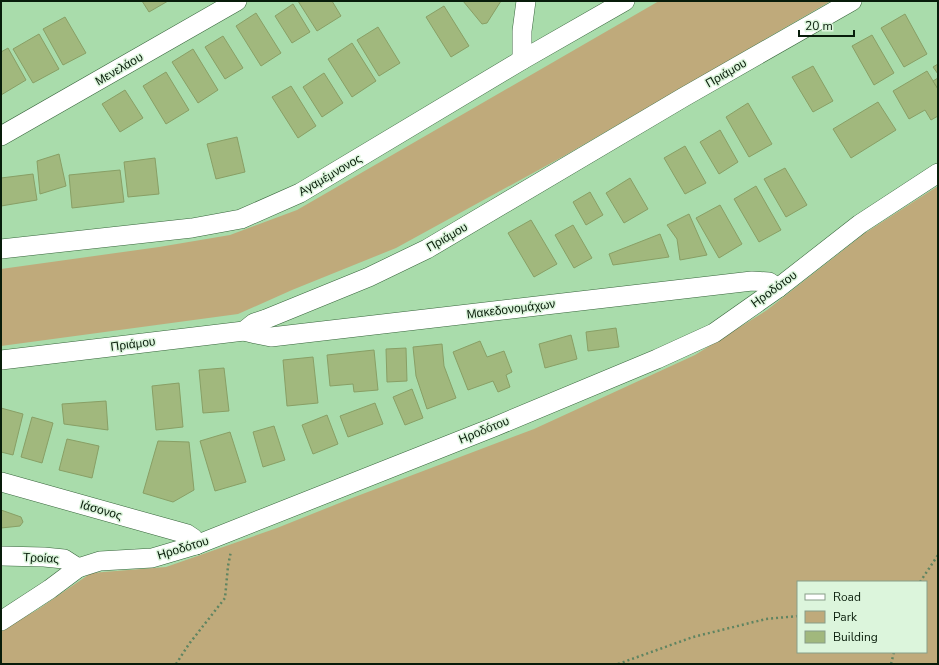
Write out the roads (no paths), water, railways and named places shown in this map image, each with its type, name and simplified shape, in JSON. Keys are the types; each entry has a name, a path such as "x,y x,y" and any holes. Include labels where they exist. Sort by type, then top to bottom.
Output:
{"street":[{"name":"Μενελάου","path":"1,136 237,1"},
{"path":"522,60 522,32 526,1"},
{"name":"Αγαμέμνονος","path":"1,249 192,228 241,219 300,194 522,60 625,1"},
{"name":"Πριάμου","path":"1,360 244,331 254,323 369,277 427,249 684,97 852,1"},
{"name":"Ηροδότου","path":"1,621 50,589 78,568 100,561 152,558 196,545 494,427 658,359 714,333 778,288 860,224 938,173"},
{"name":"Μακεδονομάχων","path":"244,331 271,337 752,281 769,282 778,288"},
{"name":"Ιάσονος","path":"1,482 186,534 193,538 196,545"},
{"name":"Τροίας","path":"1,556 64,559 78,568"}]}
